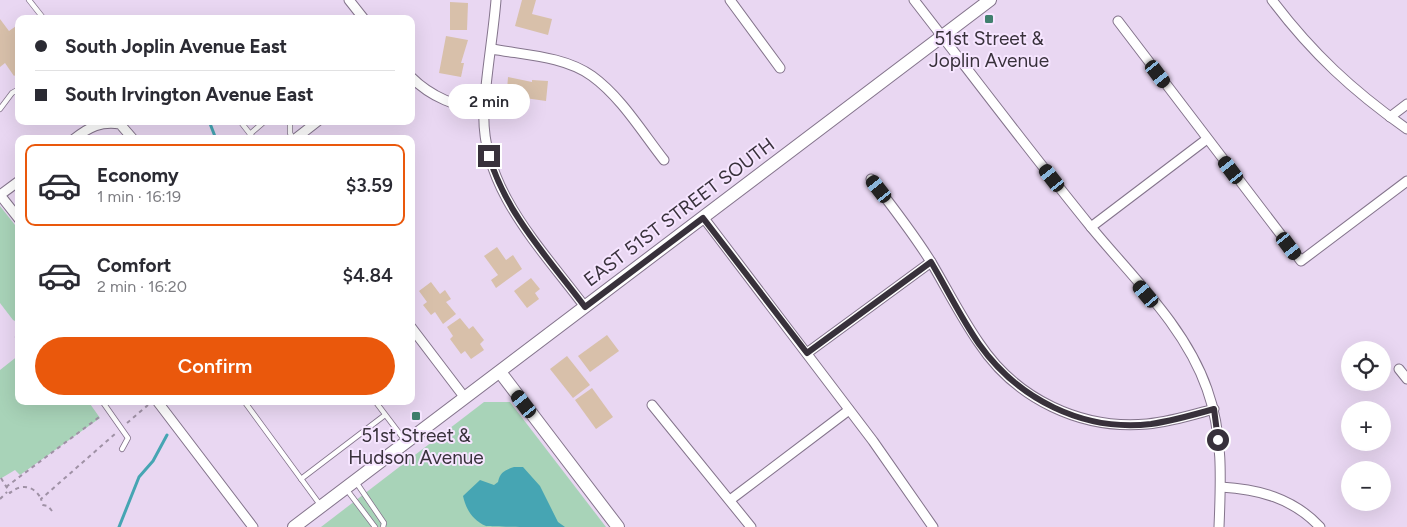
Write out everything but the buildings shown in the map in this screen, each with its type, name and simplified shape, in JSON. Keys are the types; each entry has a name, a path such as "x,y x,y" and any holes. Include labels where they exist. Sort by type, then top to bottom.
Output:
{"main road":[{"name":"EAST 51ST STREET SOUTH","path":"294,527 990,0"},
{"path":"500,372 618,527"}],"street":[{"path":"350,0 361,15"},
{"path":"496,0 484,111 490,159 499,184 510,206 585,307"},
{"path":"730,0 780,68"},
{"path":"914,0 1091,227 1181,337 1199,370 1214,409 1221,487 1219,527"},
{"path":"1272,0 1324,62 1407,129"},
{"path":"1118,21 1301,261 1407,181"},
{"path":"492,49 561,62 591,76 612,95 664,160"},
{"path":"415,80 433,95 457,106 484,111"},
{"path":"1390,117 1407,104"},
{"path":"80,135 96,125"},
{"path":"121,125 130,135"},
{"path":"299,135 313,125"},
{"path":"1091,227 1207,139"},
{"path":"871,179 931,262 979,344 996,366 1025,391 1055,409 1080,419 1120,425 1172,421 1214,409"},
{"path":"15,183 0,195 15,215"},
{"path":"703,218 807,353 933,527"},
{"path":"807,353 931,262"},
{"path":"415,332 465,398"},
{"path":"1399,369 1407,380"},
{"path":"652,404 751,527"},
{"path":"160,405 253,527"},
{"path":"730,500 849,410"},
{"path":"1221,487 1251,489 1280,498 1302,511 1320,527"}],"lane":[{"path":"29,0 41,15"},
{"path":"0,109 15,91"},
{"path":"243,125 250,134 260,125"},
{"path":"105,405 128,438 122,449"},
{"path":"247,405 321,507"},
{"path":"378,405 406,443"},
{"path":"301,479 385,415"},
{"path":"351,485 375,527"},
{"path":"351,485 384,523 383,527"}],"path":[{"path":"41,499 148,405"},
{"path":"6,487 102,415"},
{"path":"1,478 8,492"},
{"path":"0,499 8,492 10,493 18,488 30,488 36,491 42,505 52,511"}],"green space":[{"path":"0,206 15,225 15,321 0,303"},
{"path":"15,358 15,405 91,405 100,418 20,475 15,470 0,479 0,370"},
{"path":"484,402 510,402 606,527 321,527"}],"water":[{"path":"514,467 523,467 540,486 558,522 565,527 486,526 473,517 468,510 463,496 480,480 494,485 498,482 503,472"}],"waterway":[{"path":"211,125 214,135"},
{"path":"119,527 139,477 153,461 167,435"}],"place":[{"name":"51st Street & Joplin Avenue","path":"989,19"},
{"name":"51st Street & Hudson Avenue","path":"416,416"}],"route":[{"path":"489,156 499,184 510,206 585,307 703,218 807,353 931,262 979,344 1002,372 1037,399 1080,419 1120,425 1172,421 1214,409 1218,440"}]}
